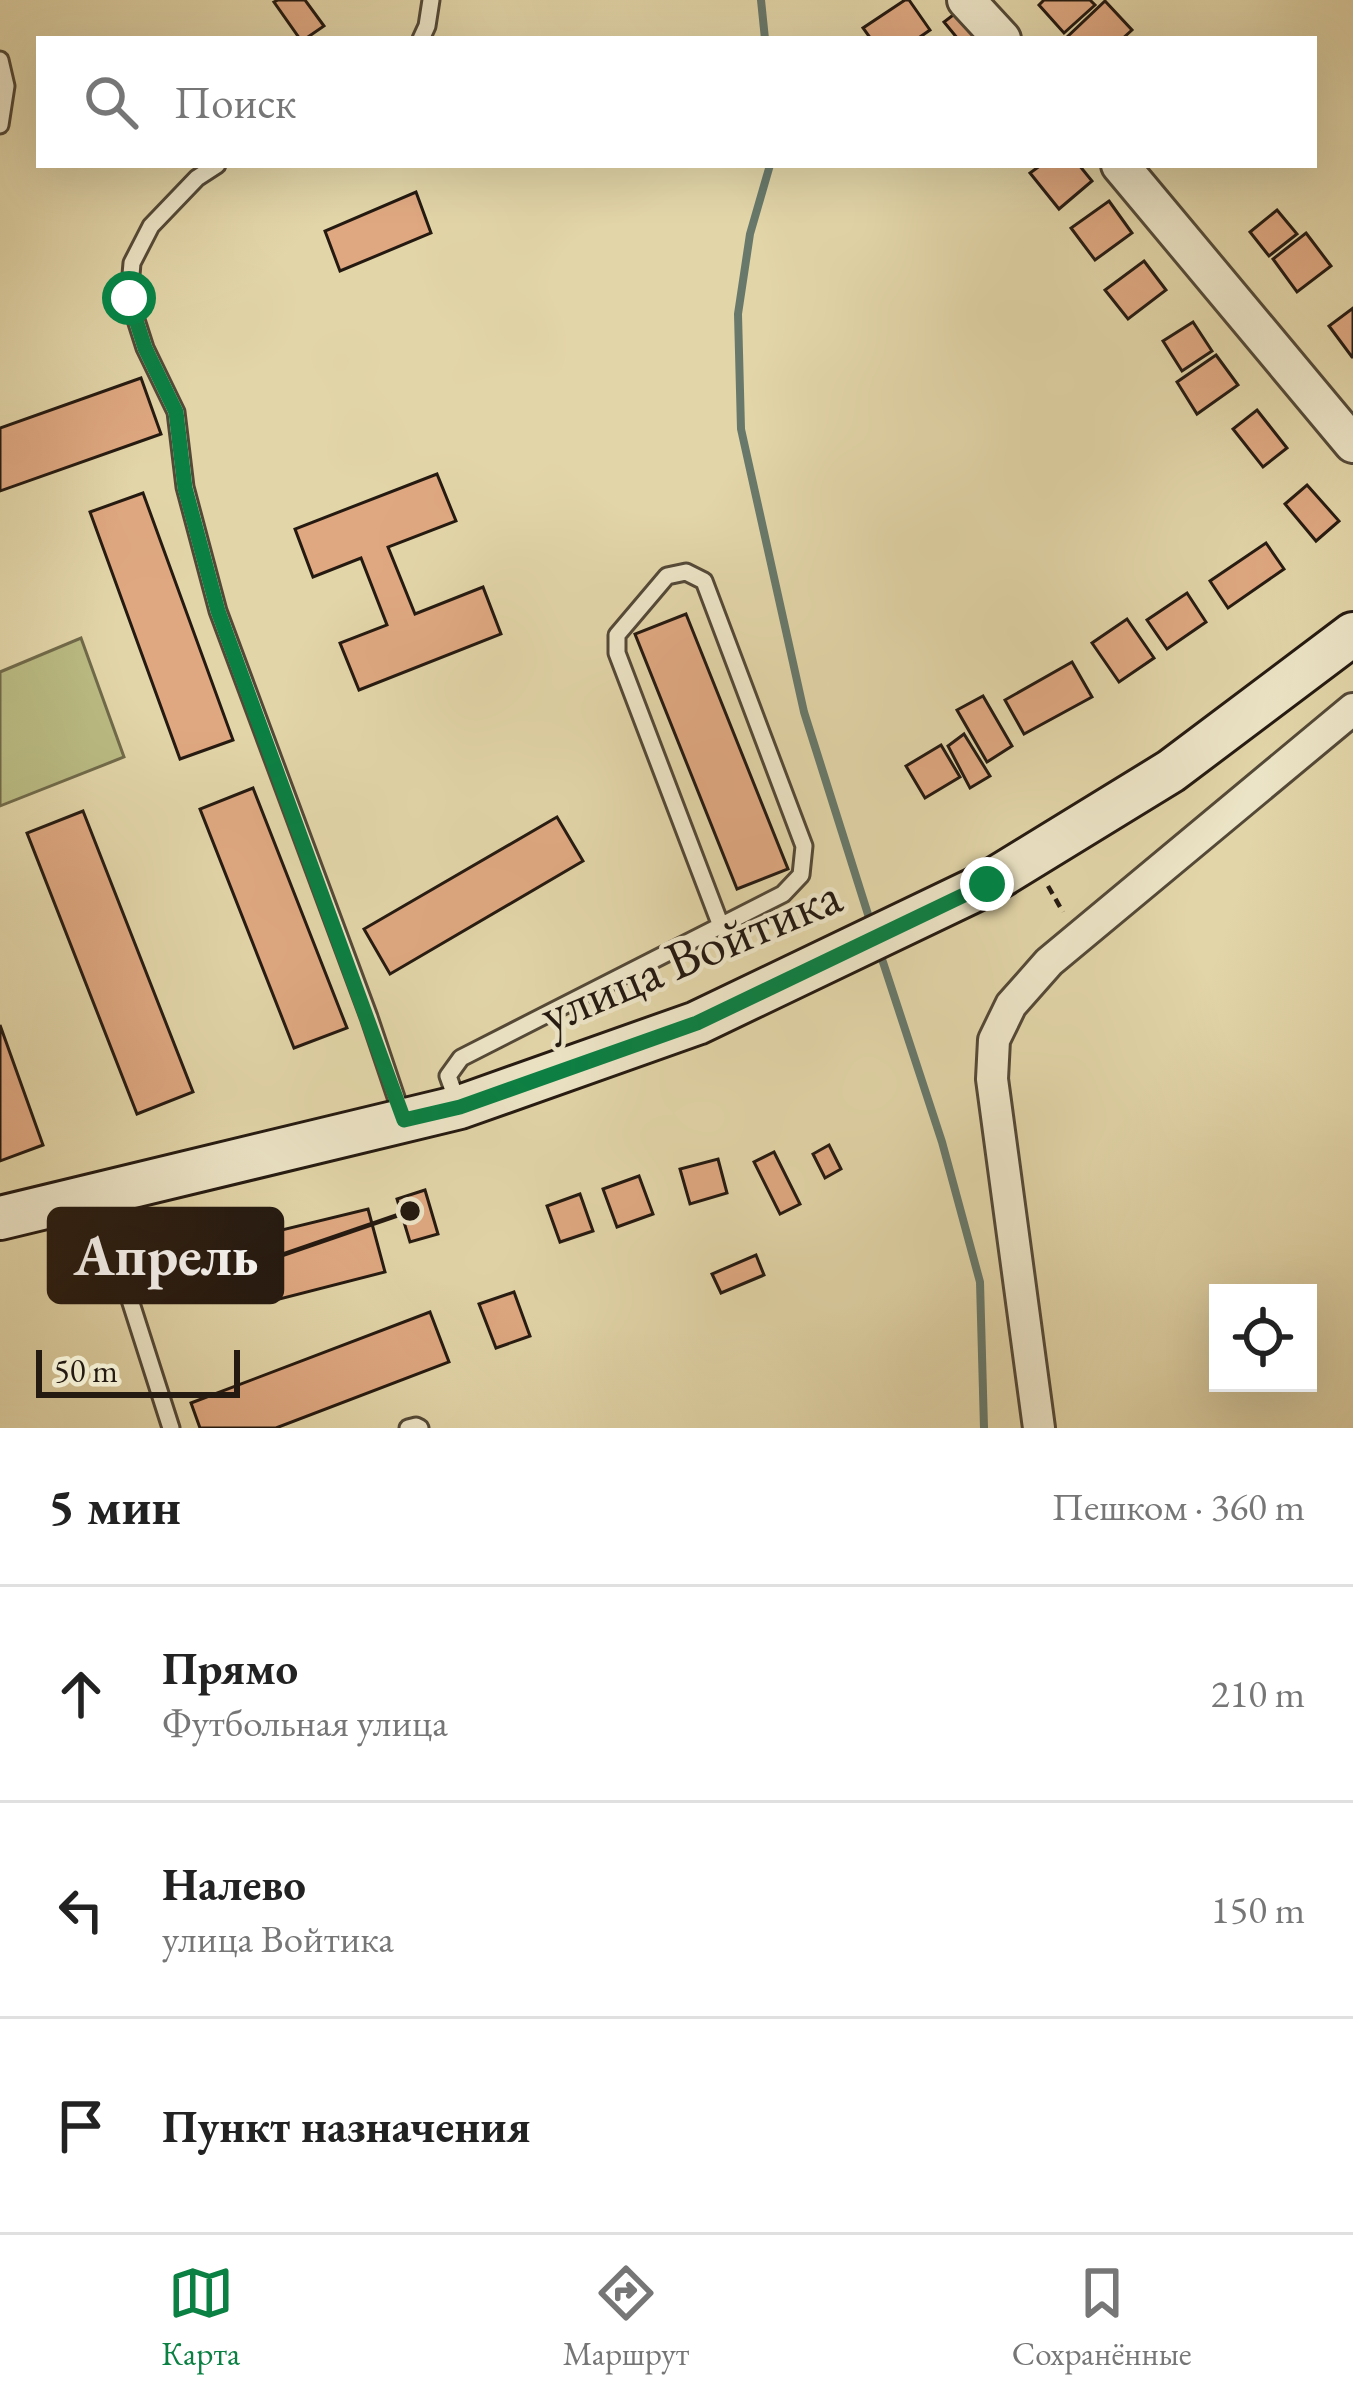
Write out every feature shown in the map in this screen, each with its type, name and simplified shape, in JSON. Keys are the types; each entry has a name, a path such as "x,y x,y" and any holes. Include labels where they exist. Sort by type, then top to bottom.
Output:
{"main road":[{"name":"улица Войтика","path":"0,1218 460,1107 697,1023 1033,858 1171,771 1353,634"}],"street":[{"path":"966,0 999,36"},
{"path":"1123,168 1353,444"},
{"path":"1039,1428 992,1079 994,1040 1011,1005 1049,962 1353,709"}],"lane":[{"path":"423,36 431,0"},
{"path":"0,60 6,86 0,125"},
{"path":"213,168 196,178 151,226 132,262 129,298 145,348 176,412 185,488 218,611 404,1120"},
{"path":"460,1107 448,1076 461,1058 722,926 783,895 801,875 804,846 704,580 686,572 667,576 617,635 617,653 722,926"},
{"path":"97,1197 171,1428"},
{"path":"408,1428 420,1428"}],"path":[{"path":"1033,858 1078,938"}],"green space":[{"path":"81,638 124,757 0,806 0,672"}],"building":[{"path":"305,0 324,26 309,36 298,36 274,2"},
{"path":"909,0 930,30 921,36 869,36 863,28"},
{"path":"1044,0 1090,0 1095,5 1064,33 1039,5"},
{"path":"1105,1 1132,30 1125,36 1068,36"},
{"path":"957,12 976,36 956,36 944,22"},
{"path":"1037,168 1081,168 1092,181 1059,209 1030,173"},
{"path":"416,192 431,233 340,271 325,231"},
{"path":"1109,201 1132,233 1095,260 1071,228"},
{"path":"1277,210 1297,234 1269,256 1250,232"},
{"path":"1306,233 1331,266 1297,292 1273,259"},
{"path":"1144,261 1166,290 1128,319 1105,290"},
{"path":"1353,308 1353,357 1352,357 1329,326"},
{"path":"1193,322 1212,351 1182,371 1163,341"},
{"path":"1216,355 1238,385 1197,414 1177,382"},
{"path":"141,378 161,434 0,491 0,428"},
{"path":"1257,410 1287,448 1263,467 1233,429"},
{"path":"437,474 456,521 388,547 415,614 483,587 501,634 359,690 340,643 387,625 361,558 313,577 295,529"},
{"path":"1307,485 1339,521 1316,541 1285,504"},
{"path":"143,493 233,740 180,759 90,512"},
{"path":"1266,543 1284,569 1228,608 1210,581"},
{"path":"1187,593 1206,622 1167,649 1147,620"},
{"path":"686,614 788,869 737,889 635,634"},
{"path":"1127,619 1154,658 1119,682 1092,643"},
{"path":"1072,662 1092,697 1024,734 1005,700"},
{"path":"983,696 1012,746 987,762 957,710"},
{"path":"964,734 990,776 970,788 948,746"},
{"path":"941,745 960,777 925,798 906,766"},
{"path":"253,788 347,1028 294,1048 200,809"},
{"path":"83,811 193,1092 137,1114 27,833"},
{"path":"557,817 583,861 390,974 364,929"},
{"path":"0,1025 43,1145 0,1161"},
{"path":"829,1145 841,1169 825,1178 813,1154"},
{"path":"774,1152 800,1204 780,1214 754,1162"},
{"path":"718,1159 727,1193 690,1204 680,1169"},
{"path":"639,1176 653,1214 617,1227 603,1189"},
{"path":"425,1190 438,1234 410,1242 397,1199"},
{"path":"580,1194 593,1231 560,1242 547,1206"},
{"path":"368,1209 385,1272 268,1302 253,1237"},
{"path":"756,1255 764,1275 721,1293 712,1274"},
{"path":"514,1292 530,1336 496,1348 479,1304"},
{"path":"430,1312 449,1362 276,1428 200,1428 191,1403"}],"waterway":[{"path":"761,0 765,36"},
{"path":"769,168 750,234 738,314 741,429 804,712 872,927"},
{"path":"880,953 942,1142 980,1282 984,1428"}],"place":[{"name":"Апрель","path":"410,1211"}],"route":[{"path":"129,298 145,348 176,412 185,488 218,611 404,1120 460,1107 697,1023 987,884"}]}
